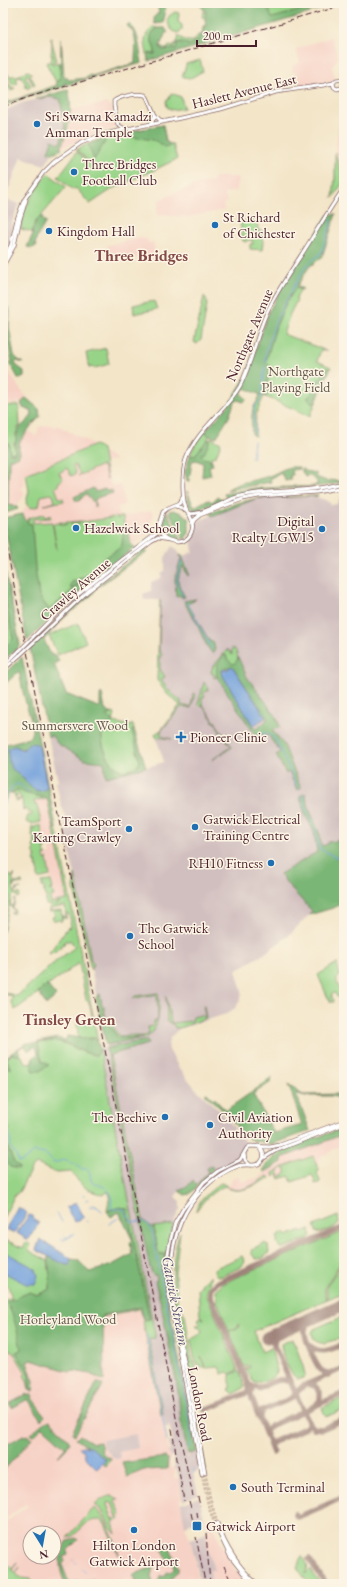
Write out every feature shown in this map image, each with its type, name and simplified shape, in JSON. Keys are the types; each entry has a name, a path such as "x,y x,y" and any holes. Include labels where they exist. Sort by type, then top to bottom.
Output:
{"main road":[{"path":"336,80 342,80 343,85 338,89 334,87 333,83 336,80"},
{"name":"Haslett Avenue East","path":"147,126 221,109 272,93 333,83"},
{"name":"Haslett Avenue East","path":"324,85 334,87"},
{"path":"113,132 118,125 114,101 136,94 145,95 155,115 160,120 169,121"},
{"path":"3,260 11,246 18,214 22,205 43,173 61,156 81,143 113,132 147,126 153,122 155,115"},
{"path":"118,125 125,129"},
{"name":"Northgate Avenue","path":"188,513 184,492 184,468 190,450 235,394 247,370 261,326 268,311 295,264 344,188"},
{"path":"3,266 14,246 27,196"},
{"path":"188,513 197,513 233,499 251,494 312,489 344,483"},
{"path":"192,525 200,515 243,499 258,496 317,492 344,487"},
{"path":"173,506 181,507 192,519 190,534 183,542 171,541 162,536 158,528 163,512 173,506 182,502 184,492"},
{"name":"Crawley Avenue","path":"3,666 70,601 110,568 155,535 158,528"},
{"name":"Crawley Avenue","path":"3,670 88,591 151,542 159,538 171,541"},
{"path":"344,1121 280,1145 270,1147 250,1146 246,1148 244,1154 246,1162 253,1165 260,1163 264,1158 275,1151 344,1124"},
{"path":"258,1146 263,1150 264,1158"},
{"name":"London Road","path":"244,1154 240,1160 226,1166 211,1176 193,1195 176,1223 166,1265 168,1295 204,1474 175,1312 171,1275 172,1250 183,1216 201,1191 213,1180 226,1172 240,1166 253,1165"},
{"path":"252,1584 230,1556 216,1523 240,1566 257,1584"}],"shaded area":[{"path":"331,37 338,57 332,67 335,78 332,82 299,86 296,72 293,73 292,65 300,63 296,49"},
{"path":"344,87 344,176 335,149 342,106 339,92"},
{"path":"49,97 59,99 65,128 60,143 52,140 49,150 54,151 45,165 21,157 5,199 19,204 12,222 10,244 3,256 3,112 21,103"},
{"path":"107,103 112,108 116,126 114,128 60,148 67,130 70,110"},
{"path":"214,177 238,177 237,191 224,193 227,202 223,203 224,210 188,217 157,215 159,200 199,183 213,182"},
{"path":"140,238 147,239 149,243 153,242 156,254 124,260 121,255 111,257 107,245"},
{"path":"5,364 19,388 27,397 23,402 4,405 3,365"},
{"name":"Hazelwick School","path":"49,425 56,427 57,425 89,442 116,460 106,462 110,483 113,486 121,485 125,505 117,507 119,517 151,511 153,515 147,535 131,545 128,533 50,611 18,515 23,514 28,503 30,489 26,474 23,476 25,485 19,489 23,490 24,495 18,505 8,505 7,490 9,460 19,456 19,444 26,431 33,433 35,437 39,427"},
{"path":"344,491 344,839 330,844 280,874 290,888 299,896 312,912 288,936 264,954 236,970 242,991 241,999 235,1008 226,1014 179,1029 170,1037 168,1043 169,1050 179,1068 195,1088 225,1116 246,1145 242,1158 226,1166 204,1182 198,1184 188,1194 185,1195 179,1191 175,1197 180,1201 180,1209 173,1224 152,1227 142,1219 120,1104 110,1069 147,1253 153,1275 156,1275 157,1281 155,1281 178,1391 181,1422 188,1460 189,1454 196,1452 199,1463 200,1471 194,1472 192,1469 198,1494 183,1501 173,1456 170,1457 168,1451 170,1451 169,1442 173,1441 170,1427 168,1424 168,1427 165,1427 163,1416 161,1416 163,1414 149,1339 155,1338 100,1049 106,1047 91,967 94,965 91,960 76,877 72,864 64,818 66,817 61,804 56,782 58,781 48,737 51,735 58,744 87,761 104,762 106,777 164,762 155,734 161,730 180,705 167,694 157,680 160,600 144,600 143,594 151,591 151,582 161,578 162,572 165,571 165,558 172,546 177,549 181,557 193,552 191,539 197,523 200,520 258,498 315,497 326,500 332,505 337,504"},
{"path":"48,798 67,900 51,903 50,897 54,896 52,893 48,862 44,860 43,857 44,855 51,854 50,847 42,847 41,843 44,843 42,827 37,805 35,805 34,800"},
{"path":"339,1135 341,1141 344,1140 344,1150 341,1145 317,1160 318,1163 316,1164 312,1156 283,1167 286,1167 287,1174 280,1177 278,1171 273,1172 274,1177 248,1187 234,1190 226,1186 231,1184 231,1180 234,1178 239,1177 240,1182 258,1178 272,1167 283,1162 282,1158"},
{"path":"139,1309 141,1311 170,1458 170,1468 175,1467 174,1478 179,1478 182,1499 180,1499 181,1505 187,1525 185,1526 190,1538 198,1577 177,1584 153,1584 151,1576 154,1565 133,1577 136,1584 128,1584 131,1583 129,1579 120,1582 118,1580 109,1584 106,1584 106,1582 95,1584 93,1579 81,1583 69,1583 62,1565 63,1557 66,1555 66,1542 62,1561 62,1525 22,1525 22,1565 61,1565 60,1570 65,1584 3,1584 3,1524 28,1506 26,1504 3,1521 3,1471 32,1439 23,1435 3,1447 3,1414 10,1410 7,1405 3,1407 3,1350 12,1349 27,1374 29,1390 32,1392 34,1381 27,1363 31,1360 68,1371 70,1373 70,1371 77,1371 104,1377 104,1316","holes":["97,1383 103,1385 75,1435 72,1433","26,1394 32,1397 45,1416 41,1420 28,1399 9,1404","43,1423 70,1443 66,1447 43,1427 34,1437 30,1434","80,1435 93,1443 100,1442 101,1451 111,1460 105,1466 88,1447 76,1440","164,1457 168,1458 167,1470 144,1470 127,1477 122,1463"]},
{"path":"136,1434 138,1448 119,1452 120,1458 115,1459 104,1447 102,1440"},
{"path":"199,1497 204,1518 185,1526 181,1504"},
{"path":"210,1519 235,1569 249,1584 239,1581 233,1582 234,1584 212,1584 210,1569 214,1570 209,1554 206,1533 210,1531 205,1521"},
{"path":"206,1533 209,1554 214,1570 210,1570 212,1584 200,1584 190,1538 191,1539"}],"green space":[{"path":"154,3 164,3 165,15 163,23 155,24 154,17 159,13 157,4"},
{"path":"194,3 266,3 272,18 305,9 310,13 148,61 147,54 155,54 151,37 154,31 158,28 165,28 168,33 166,32 160,46 162,50 176,49 176,44 182,42 189,45 198,41 206,25 206,12 199,4"},
{"path":"202,3 343,3 201,43 199,38 198,41 191,45 182,42 176,44 179,37 178,35 185,40 194,41 198,35 202,35 203,26 208,26 206,14 205,18 202,17 203,12 206,12"},
{"path":"175,12 179,13 178,22 182,25 182,30 178,33 172,31 167,21 169,16"},
{"path":"128,24 137,35 142,63 66,85 66,83 64,83 65,86 3,106 5,97 8,102 57,85 56,82 60,80 61,38 64,77 67,77 68,80 86,78 90,75 92,76 135,63 135,37 131,29 127,26"},
{"path":"153,27 158,28 154,31 151,37 155,54 147,54 145,40 147,34"},
{"path":"51,38 56,60 51,63 60,63 60,81 56,82 46,63 50,62 53,56 51,55"},
{"path":"174,44 176,44 176,49 164,50 160,48 160,46 167,49 169,46 174,47"},
{"path":"200,60 203,71 189,79 182,76 186,64"},
{"path":"28,71 32,73 30,75 35,84 33,85 28,75 25,76 31,86 28,89 25,87 26,85 21,76 16,79 18,83 13,85 8,75 6,76 9,84 15,88 11,91 3,77 4,73 6,72 10,76 17,76"},
{"path":"68,90 70,97 70,112 68,127 61,148 62,149 53,153 48,152 52,140 60,143 65,128 60,99 49,97 35,99"},
{"path":"171,93 181,97 184,108 172,110 167,107 166,101 169,99"},
{"path":"163,125 166,142 173,145 177,159 114,188 90,204 76,188 73,190 58,177 77,152 93,166 94,165 76,150 86,145 118,134"},
{"path":"163,125 166,142 173,145 164,147 153,140 131,137 124,133"},
{"path":"108,137 94,160 88,144"},
{"path":"335,152 344,181 333,198 335,177"},
{"path":"47,174 66,187 36,222 32,232 21,229 26,207"},
{"path":"336,214 322,257 309,267 297,286 303,289 296,288 287,301 276,326 266,361 270,366 267,385 269,390 265,394 266,397 244,388 241,394 247,399 243,402 238,400 234,403 229,417 216,438 209,436 206,433 207,429 228,406 247,375 269,311 284,283 328,215"},
{"path":"43,216 42,219 46,222 37,237 35,245 37,246 32,248 27,247 33,234 32,232 36,222"},
{"path":"257,219 258,230 264,232 262,250 250,249 250,244 253,244 252,240 248,240 246,242 243,241 240,222"},
{"name":"Northgate Playing Field","path":"296,288 300,290 283,334 327,351 321,350 317,361 331,367 310,416 266,397 268,371 266,361 276,326 287,301"},
{"path":"204,296 207,304 201,340 197,344 194,342"},
{"path":"154,301 157,309 134,314 133,305"},
{"path":"9,307 9,327 14,355 23,363 17,361 15,363 24,371 24,377 20,379 10,363 12,361 5,324"},
{"path":"106,348 109,364 95,369 92,367 89,368 86,353"},
{"path":"329,368 330,370 323,382 315,404 307,398 312,394 312,388 317,385 317,381 323,377 323,372"},
{"path":"260,394 264,396 256,414 255,436 252,435 253,409"},
{"path":"26,398 39,409 40,417 31,426 19,443 19,456 9,460 8,505 16,506 18,509 3,514 3,444 9,443 10,453 15,453 15,443 19,429 32,415 31,411 23,408 21,403"},
{"path":"19,405 20,427 18,427 18,432 16,432 16,442 14,443 15,452 10,453 9,443 7,443 4,406"},
{"path":"207,429 206,433 209,436 208,439 194,456 190,455 197,441"},
{"path":"211,438 221,443 216,456 211,457 212,462 210,462 210,459 205,459 201,456"},
{"path":"208,439 210,440 204,454 202,453 201,455 205,459 209,458 210,462 212,462 213,465 209,466 211,475 202,477 203,463 196,460 192,461 189,481 187,481 185,472 190,455 194,456"},
{"path":"95,445 102,449 107,479 103,466 78,476 80,474 75,465 73,466 76,474 71,476 67,468 59,473 63,479 58,483 59,486 55,487 59,498 63,498 64,501 44,505 55,502 53,495 50,494 41,496 39,506 31,508 28,506 26,503 29,491 26,474"},
{"path":"290,467 299,467 299,469 292,470 293,475 290,475 291,480 285,481 284,476 282,476 281,473 270,479 271,482 227,490 236,485 269,476"},
{"path":"301,469 316,473 316,477 329,482 329,480 344,480 344,482 314,487 249,492 227,499 224,494 254,488 293,486 306,487 317,485 317,481 309,475 305,477"},
{"path":"93,488 96,492 104,489 109,491 112,490 113,493 95,499 95,507 94,503 86,494 79,501 76,501 74,497"},
{"path":"187,491 194,507 205,501 209,500 212,502 217,497 220,499 224,498 225,500 194,511 189,506"},
{"path":"258,498 212,516 210,513 237,503"},
{"path":"173,510 182,513 189,519 189,533 184,540 169,511"},
{"path":"167,512 181,540 175,540 165,534 169,527 163,524 164,517"},
{"path":"22,514 28,523 32,524 39,596 49,610 85,579 71,589 70,585 72,582 92,573 101,560 122,545 124,526 125,533 129,533 131,545 135,547 65,605 27,641 3,518"},
{"path":"43,514 45,517 51,515 51,518 33,519 33,523 52,522 57,550 53,524 57,523 62,525 59,522 81,521 70,524 117,517 118,519 119,517 123,517 128,547 50,611 39,596 27,523 29,518"},
{"name":"Summersvere Wood","path":"147,549 144,555 143,554 95,589 93,594 64,618 44,640 51,655 56,655 59,661 54,664 66,694 100,707 100,695 101,693 102,694 105,710 112,714 106,716 112,720 112,722 102,734 103,746 113,764 118,769 123,771 136,767 140,762 132,731 134,729 146,767 106,777 104,762 85,760 58,744 51,735 48,737 30,648 86,594"},
{"path":"180,555 182,556 189,574 188,576 183,566 178,578 180,588 185,597 182,598 181,595 176,597 175,578 181,558"},
{"path":"3,560 20,646 3,661"},
{"path":"3,560 20,646 3,661 3,649 13,639 3,588"},
{"path":"196,599 188,604 210,642 213,641 215,649 213,654 184,601"},
{"path":"160,600 159,650 162,655 160,656 160,669 165,677 161,680 168,690 181,701 181,705 191,707 193,693 195,694 191,708 181,707 161,731 161,736 172,739 156,737 155,734 161,730 180,705 167,694 157,680"},
{"path":"78,623 86,642 58,655 49,636"},
{"path":"232,648 235,649 238,658 237,662 232,664 227,659 226,655 224,655 218,666 217,677 214,678 214,674 211,673 213,666 228,649 226,652 229,650 232,655"},
{"path":"226,655 227,659 233,664 237,661 238,657 247,677 276,716 280,727 272,730 284,745 301,788 297,790 289,772 286,774 276,755 280,752 268,735 255,735 217,677 217,666 221,658","holes":["232,666 267,718 266,721 257,729 254,728 222,674 222,670"]},
{"path":"22,657 56,826 54,830 47,798 18,790 8,794 3,802 3,745 29,738 32,724 19,671 3,686 3,675","holes":["16,746 21,749 25,748 37,791 29,785 10,765"]},
{"path":"204,682 209,689 203,693 205,696 202,698 203,704 201,707 198,704"},
{"path":"203,704 211,716 209,716 210,715 203,707"},
{"path":"112,713 115,714 113,722 131,726 132,724 134,727 132,731 140,762 136,767 124,771 119,769 111,762 107,757 103,746 102,735 106,716"},
{"path":"227,740 232,747 212,760 231,746 229,743 228,744"},
{"path":"15,790 48,798 43,800 41,798 42,800 34,801 35,805 37,805 41,822 32,824 26,822 28,815 31,816 32,813 27,812 28,810 23,810 22,799 20,799 21,798 18,793 17,798 15,798 14,793 11,793"},
{"path":"305,793 310,811 320,835 321,846 328,844 328,841 331,842 344,839 344,902 333,908 309,915 312,911 291,889 280,874 317,852 314,832 305,814 300,796"},
{"path":"41,825 44,844 42,843 43,848 46,848 44,852 47,855 44,855 45,860 48,858 50,876 38,879 38,867 36,867 37,862 35,863 34,860 36,859 34,857 36,857 33,852 35,850 33,847 35,843 31,829 32,826 34,829 34,827"},
{"path":"56,827 98,1041 96,1038 78,1038 77,1022 86,1019 87,1021 93,1019 89,1002 86,999 79,963 15,1010 11,1001 13,996 3,994 3,992 17,996 55,962 75,947 70,940 67,942 66,940 64,942 65,943 53,953 49,953 71,925 69,914 66,914 66,917 65,906 50,909 50,911 53,911 49,912 49,908 52,906 46,905 46,896 44,895 45,892 43,891 45,890 43,887 42,888 41,882 51,881 53,889 49,890 52,890 54,896 50,897 51,903 60,901 67,900 54,830"},
{"path":"3,865 10,876 12,877 14,874 13,884 16,882 19,883 20,881 23,883 12,885 15,886 13,887 14,892 17,891 15,892 17,895 19,893 20,895 18,898 14,894 12,896 3,932"},
{"path":"75,874 91,960 94,965 91,967 91,970 74,889"},
{"path":"10,905 14,906 13,909 15,910 14,913 11,913 14,912 14,910 11,908 13,907"},
{"path":"61,910 62,915 66,917 66,919 62,916 63,919 61,922 59,920 53,920 52,917 55,916 53,911"},
{"path":"337,963 340,976 337,979 337,982 343,998 343,1005 341,1006 338,1001 340,999 335,993 332,994 334,1002 330,1002 330,999 328,998 318,975"},
{"path":"47,985 56,996 46,1005 38,992"},
{"path":"158,993 158,1018 157,996 155,994 150,997 150,995 140,998 133,998 135,996"},
{"path":"100,994 105,1020 118,1038 144,1038 106,1045 96,997"},
{"path":"166,996 171,1023 192,1021 193,1017 202,1015 202,1017 205,1017 203,1005 206,1018 180,1028 175,1028 175,1026 167,1021"},
{"path":"102,1006 104,1006 107,1022 113,1023 114,1029 119,1036 145,1036 149,1034 148,1027 154,1026 153,1021 158,1020 152,1033 148,1037 142,1039 143,1037 118,1038 105,1020"},
{"path":"67,1036 88,1039 96,1038 100,1049 97,1055 85,1052 65,1043 50,1041 38,1043 42,1061 49,1065 40,1071 32,1070 32,1059 38,1054 35,1046 28,1051 25,1045 18,1049 21,1056 11,1054 7,1059 10,1069 3,1064 3,1059 26,1043 37,1043 57,1038 66,1040"},
{"path":"52,1041 64,1043 86,1053 97,1055 100,1049 155,1335 155,1338 149,1339 163,1414 161,1415 141,1311 139,1309 105,1316 103,1318 104,1314 142,1307 143,1319 150,1319 127,1209 120,1207 107,1211 110,1195 108,1192 102,1194 88,1189 79,1182 71,1172 56,1173 37,1164 32,1167 3,1218 3,1132 10,1129 3,1121 5,1111 3,1107 3,1064 10,1069 7,1059 13,1053 22,1056 25,1063 42,1061 38,1043"},
{"path":"147,1041 148,1044 110,1055 109,1059 106,1048"},
{"path":"110,1055 143,1220 140,1220 109,1059"},
{"path":"272,1078 271,1082 253,1094 274,1133 302,1125 288,1085 303,1095 339,1094 344,1095 344,1099 331,1096 304,1096 296,1093 310,1131 272,1144 251,1140 243,1135 229,1116 205,1094 207,1093 213,1099 216,1099 226,1110"},
{"path":"344,1127 344,1140 341,1141 339,1136 282,1158 282,1162 265,1172 263,1171 269,1162 288,1149"},
{"path":"5,1141 14,1162 19,1169 10,1167 3,1160 3,1142"},
{"path":"313,1156 319,1171 317,1173 320,1181 319,1183 315,1184 312,1175 292,1182 289,1176 280,1179 278,1174 274,1177 273,1173 281,1168 278,1171 280,1177 286,1174 286,1168 283,1169 283,1167"},
{"path":"212,1166 213,1169 190,1194 185,1195 179,1191 187,1187 193,1180 196,1185 208,1172 207,1168"},
{"path":"268,1176 270,1178 248,1188 237,1190 246,1188"},
{"path":"221,1183 237,1190 230,1189 225,1186 216,1190 196,1211 199,1204 210,1192"},
{"name":"Horleyland Wood","path":"120,1207 127,1209 150,1319 143,1320 141,1307 103,1315 104,1381 90,1374 73,1371 70,1373 68,1371 31,1360 27,1362 34,1381 33,1392 30,1390 28,1371 16,1352 21,1350 19,1337 14,1319 6,1302 30,1292 37,1295 50,1289 48,1256 68,1265 71,1259 78,1260 88,1271 91,1272 112,1265 132,1254 130,1242 133,1241 119,1212 111,1217 107,1211"},
{"path":"338,1216 339,1223 333,1228 321,1233 317,1232 314,1226"},
{"path":"140,1220 143,1220 154,1227 158,1252 160,1254 165,1254 165,1280 167,1296 197,1452 188,1454 181,1422 178,1391 155,1281 157,1280 156,1275 153,1275 150,1268"},
{"path":"173,1224 165,1263 165,1254 160,1254 158,1252 154,1227"},
{"path":"310,1229 311,1235 308,1239 283,1248 280,1248 277,1243 277,1237 285,1232 287,1236 301,1230 302,1232"},
{"path":"344,1231 344,1257 325,1287 325,1298 327,1298 327,1286 344,1260 344,1292 254,1331 262,1352 271,1348 277,1371 274,1376 262,1382 255,1382 252,1379 245,1368 250,1368 250,1366 244,1366 229,1331 217,1301 216,1290 223,1284 237,1277"},
{"path":"180,1232 175,1272 179,1321 206,1470 176,1320 173,1273 175,1251"},
{"path":"3,1239 23,1248 26,1242 31,1245 28,1250 48,1261 50,1289 37,1295 30,1292 7,1302 16,1326 21,1350 16,1352 28,1371 30,1390 33,1392 29,1390 24,1375 26,1373 12,1350 3,1350 3,1299 12,1298 8,1286 3,1283"},
{"path":"264,1243 268,1245 269,1253 263,1258 256,1259 251,1253 252,1249"},
{"path":"242,1256 245,1262 241,1267 222,1276 218,1276 216,1274 214,1270 218,1267"},
{"path":"210,1276 207,1296 238,1370 230,1374 227,1372 222,1374 219,1367 206,1368 201,1357 205,1368 202,1368 201,1365 199,1366 194,1357 191,1340 202,1330 196,1325 201,1323 198,1320 200,1317 204,1319 200,1316 198,1289"},
{"path":"180,1310 183,1310 183,1314 185,1314 191,1356 196,1366 195,1369 197,1370 192,1370 195,1381 192,1381 182,1325 182,1320 184,1319 181,1319"},
{"path":"344,1316 344,1338 327,1342 325,1344 315,1340 312,1333 314,1329"},
{"path":"292,1339 303,1366 305,1375 302,1379 297,1379 291,1372 286,1364 283,1354 281,1344"},
{"path":"239,1371 245,1387 234,1394 228,1389 230,1388 230,1375"},
{"path":"97,1382 103,1385 75,1435 72,1433"},
{"path":"27,1394 28,1396 31,1394 33,1397 32,1398 45,1416 41,1420 28,1399 12,1408 9,1404"},
{"path":"344,1397 344,1409 326,1417 322,1408"},
{"path":"50,1420 70,1442 59,1456 65,1448 64,1446 43,1427 33,1437 30,1434 43,1423"},
{"path":"23,1435 27,1435 32,1439 3,1471 3,1447"},
{"path":"80,1435 93,1443 100,1442 101,1451 108,1458 111,1458 105,1466 102,1463 105,1459 76,1439"},
{"path":"165,1457 168,1459 167,1469 144,1470 127,1477 122,1463"},
{"path":"109,1496 119,1499 116,1499 115,1501 121,1515 117,1517 112,1503 108,1502 107,1504 112,1518 114,1518 113,1520 119,1517 120,1519 113,1522 116,1534 111,1528 105,1515 95,1505 102,1499"},
{"path":"94,1508 98,1510 113,1536 119,1555 105,1524 100,1520 89,1521 73,1536 67,1538"},
{"path":"75,1538 78,1540 67,1551 68,1555 63,1557 65,1561 62,1565 62,1550 66,1542"},
{"path":"168,1544 178,1567 178,1571 169,1580 157,1584 161,1575 162,1577 167,1575 166,1573 174,1569 172,1559 168,1561 161,1547"},
{"path":"302,1556 307,1565 305,1574 311,1569 314,1576 321,1583 320,1584 309,1584 298,1569 297,1567"},
{"path":"17,1563 12,1570 16,1572 20,1567 16,1573 20,1578 31,1579 29,1584 3,1584 3,1569 9,1565 12,1569"},
{"path":"154,1564 151,1576 153,1584 136,1584 133,1575 150,1568"},
{"path":"60,1565 62,1565 69,1583 80,1581 81,1583 93,1579 95,1584 65,1584"}],"water":[{"path":"232,666 265,716 265,718 254,725 223,676 222,670 226,670"},
{"path":"29,743 37,744 39,746 47,786 46,789 42,791 32,788 9,763 8,748 15,746 23,750"},
{"path":"76,1202 84,1217 75,1222 66,1208"},
{"path":"18,1207 27,1213 13,1233 6,1229"},
{"path":"29,1215 33,1216 34,1220 39,1223 28,1240 17,1233"},
{"path":"40,1239 70,1258 71,1260 69,1265 66,1265 36,1250"},
{"path":"3,1251 36,1269 38,1276 35,1284 26,1284 3,1272"},
{"path":"81,1446 91,1447 105,1459 105,1461 97,1469 85,1457 84,1451 79,1448"}],"waterway":[{"path":"265,363 266,351 276,320 304,268 321,253 332,220"},
{"path":"254,434 254,408 261,398 265,366"},
{"path":"252,458 254,441"},
{"path":"3,470 3,496"},
{"path":"182,558 177,580 179,590 183,596"},
{"path":"187,602 212,649"},
{"path":"261,733 269,734 276,740 298,789"},
{"path":"9,793 12,787 16,784 21,785 29,792"},
{"path":"3,806 8,794"},
{"path":"302,795 316,833 319,848 344,862"},
{"name":"Gatwick Stream","path":"3,1124 9,1132 11,1148 19,1162 23,1161 34,1152 46,1154 54,1163 64,1160 81,1169 87,1169 90,1173 91,1181 106,1188"},
{"name":"Gatwick Stream","path":"108,1190 112,1196 111,1209 124,1209 132,1222 143,1221 148,1224 152,1230 191,1430 189,1448"},
{"path":"91,1208 95,1205 96,1207"},
{"path":"96,1206 102,1211"},
{"path":"57,1213 62,1222"},
{"path":"109,1224 118,1218"},
{"path":"65,1237 67,1238 73,1234"},
{"path":"62,1239 64,1240 74,1234"},
{"path":"147,1335 162,1414"},
{"path":"162,1416 167,1441"},
{"name":"Gatwick Stream","path":"193,1469 194,1473"},
{"path":"73,1560 76,1563"},
{"path":"82,1569 85,1572"}],"taxiway":[{"path":"262,1387 253,1387 248,1383 211,1297 211,1288 218,1282 344,1227"},
{"path":"317,1316 306,1325 306,1339 320,1369 324,1372 331,1373"},
{"path":"283,1331 275,1337 274,1346 309,1423 314,1428"},
{"path":"309,1345 322,1351 344,1344"},
{"path":"260,1418 262,1411 290,1399 303,1386 344,1368"},
{"path":"259,1389 278,1380 285,1380 289,1382"},
{"path":"248,1383 252,1399 273,1453"},
{"path":"307,1384 315,1386 320,1392 320,1400 316,1405"},
{"path":"205,1410 252,1391"},
{"path":"267,1435 266,1430 270,1426 344,1393"},
{"path":"313,1428 322,1429 344,1419"},
{"path":"271,1445 273,1442 305,1428 308,1425 308,1421"},
{"path":"295,1514 298,1517 344,1497"},
{"path":"309,1559 326,1584"}],"runway":[{"path":"267,1338 344,1304"}],"tunnel":[{"path":"205,1473 217,1523"},
{"path":"202,1474 209,1508 215,1524"}],"railway":[{"path":"3,107 29,97 344,5"},
{"path":"3,529 178,1428 193,1496"},
{"path":"172,1429 184,1501"},
{"path":"198,1497 200,1506"},
{"path":"189,1501 191,1508"},
{"path":"197,1512 198,1520"},
{"path":"191,1513 193,1522"},
{"path":"206,1533 210,1584"},
{"path":"196,1537 205,1582"},
{"path":"224,1566 232,1584"}],"place":[{"name":"Sri Swarna Kamadzi Amman Temple","path":"37,124"},
{"name":"Three Bridges Football Club","path":"74,172"},
{"name":"St Richard of Chichester","path":"215,225"},
{"name":"Kingdom Hall","path":"49,231"},
{"name":"Hazelwick School","path":"76,528"},
{"name":"Digital Realty LGW15","path":"322,529"},
{"name":"Pioneer Clinic","path":"181,737"},
{"name":"Gatwick Electrical Training Centre","path":"195,827"},
{"name":"TeamSport Karting Crawley","path":"129,829"},
{"name":"RH10 Fitness","path":"271,863"},
{"name":"The Gatwick School","path":"130,936"},
{"name":"The Beehive","path":"165,1117"},
{"name":"Civil Aviation Authority","path":"210,1125"},
{"name":"South Terminal","path":"233,1487"},
{"name":"Gatwick Airport","path":"197,1526"},
{"name":"Hilton London Gatwick Airport","path":"134,1530"}],"district":[{"name":"Three Bridges","path":"141,255"},
{"name":"Tinsley Green","path":"69,1019"}]}
